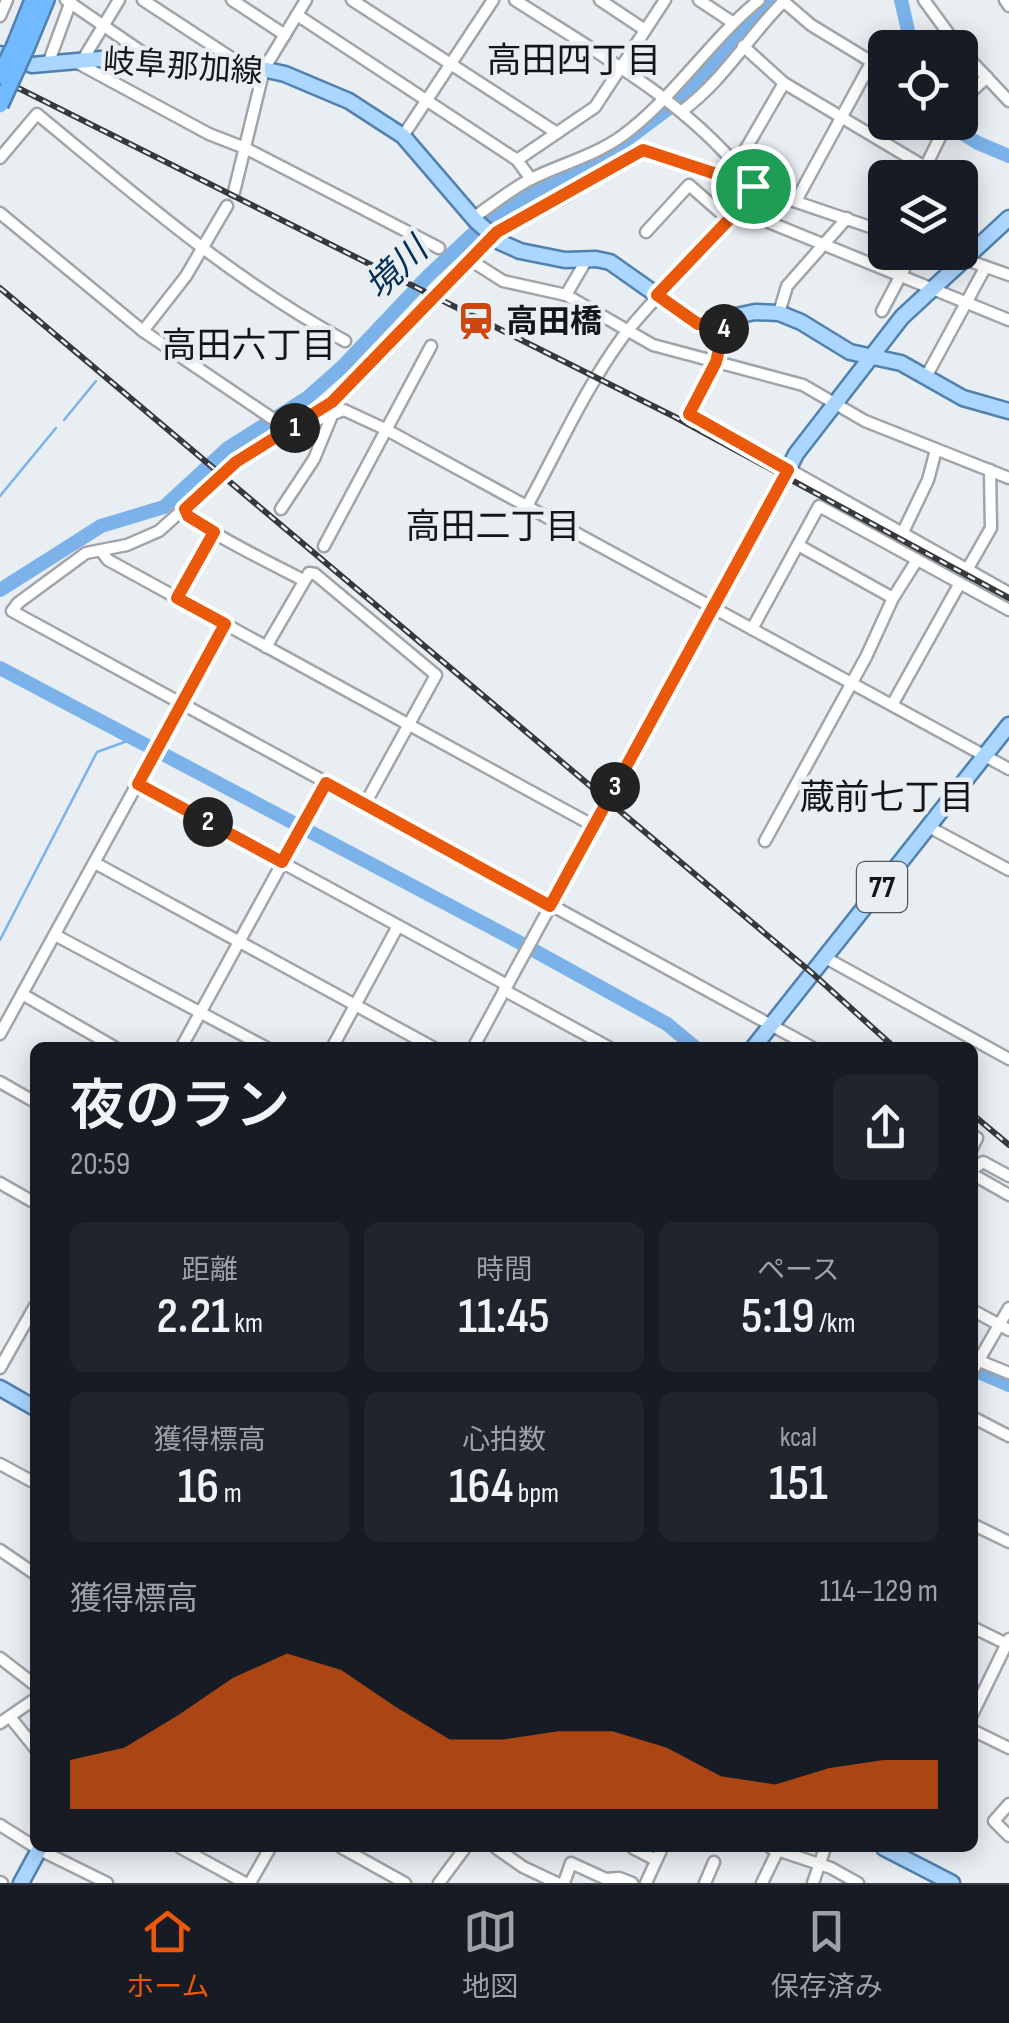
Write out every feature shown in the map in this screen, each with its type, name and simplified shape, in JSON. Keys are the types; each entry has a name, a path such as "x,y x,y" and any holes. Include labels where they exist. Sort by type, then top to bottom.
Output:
{"highway":[{"path":"0,105 33,0"},
{"path":"0,76 46,0"}],"main road":[{"name":"岐阜那加線","path":"0,54 19,62 48,64 154,60 240,64 328,90 403,136 490,236 539,256 610,262 698,324 755,312 780,314"},
{"path":"978,246 1009,218"},
{"path":"788,470 902,316 952,270"},
{"path":"780,314 850,352 901,362 963,398 1009,412"},
{"name":"77","path":"758,1042 1009,725"},
{"path":"0,1388 30,1405"},
{"path":"22,1883 35,1852"},
{"path":"890,1852 931,1879 952,1883"}],"street":[{"path":"0,16 7,0"},
{"path":"119,0 78,61 209,134 246,148 440,248"},
{"path":"144,0 240,64"},
{"path":"232,0 285,34"},
{"path":"234,192 264,69 306,0"},
{"path":"352,0 557,133"},
{"path":"403,136 492,0"},
{"path":"516,0 682,111 715,139 753,186"},
{"path":"600,0 645,30"},
{"path":"517,160 595,108 665,0"},
{"path":"699,0 732,22"},
{"path":"474,219 531,179 568,166 620,138 665,99 732,22 759,0"},
{"path":"924,0 944,30"},
{"path":"48,64 69,1 154,60"},
{"path":"682,111 708,92 783,1 811,25 868,61"},
{"path":"297,15 517,160 531,179"},
{"path":"743,46 784,83 905,160"},
{"path":"796,199 868,68"},
{"path":"978,69 1009,100"},
{"path":"978,85 987,77"},
{"path":"736,164 784,83"},
{"path":"0,158 37,114 201,250 288,310 345,341"},
{"path":"802,1042 12,612 18,603 86,552 127,544 159,530 254,449 332,402 490,236 643,150 868,226"},
{"path":"646,232 688,186 728,220"},
{"path":"527,506 596,378 628,331 738,210 753,186"},
{"path":"143,330 170,299 227,206"},
{"path":"738,210 1009,320"},
{"path":"0,212 143,330 291,427 339,412 385,430 1009,768"},
{"path":"780,314 787,286 847,218"},
{"path":"566,295 587,259"},
{"path":"470,260 503,281 566,295 654,345 803,385 865,421 1009,478"},
{"path":"978,265 1009,275"},
{"path":"927,376 986,268"},
{"path":"882,311 904,270"},
{"path":"726,319 716,362 689,414 1009,593"},
{"path":"324,546 430,346"},
{"path":"280,510 314,460 339,412"},
{"path":"902,534 928,480 936,450"},
{"path":"476,1042 788,470"},
{"path":"967,570 991,528 990,470"},
{"path":"752,628 819,506 1009,610"},
{"path":"185,509 188,516 214,532 303,580"},
{"path":"177,598 214,532"},
{"path":"798,545 893,598"},
{"path":"100,551 108,560 594,826"},
{"path":"765,841 893,598 917,560"},
{"path":"266,647 309,572 436,675 365,804"},
{"path":"892,704 960,583"},
{"path":"0,1034 225,624"},
{"path":"184,1042 326,783"},
{"path":"138,784 600,1042"},
{"path":"930,826 1009,870"},
{"path":"95,863 423,1042"},
{"path":"335,1042 398,926"},
{"path":"55,935 255,1042"},
{"path":"824,958 978,1042"},
{"path":"22,994 106,1042"},
{"path":"978,1042 1009,1059"},
{"path":"0,1082 30,1099"},
{"path":"978,1174 1008,1186"},
{"path":"0,1183 30,1200"},
{"path":"978,1360 1004,1328 1009,1308"},
{"path":"978,1313 1004,1328"},
{"path":"0,1368 30,1315"},
{"path":"978,1364 1009,1373"},
{"path":"978,1419 1009,1436"},
{"path":"0,1464 30,1480"},
{"path":"978,1527 1009,1542"},
{"path":"0,1550 30,1571"},
{"path":"978,1630 1008,1643 978,1703"},
{"path":"0,1658 30,1681"},
{"path":"30,1703 5,1720 30,1743"},
{"path":"978,1733 1009,1748"},
{"path":"1009,1800 994,1820 1009,1836"},
{"path":"0,1825 30,1844"},
{"path":"45,1852 107,1883"},
{"path":"189,1852 248,1883 267,1852"},
{"path":"349,1852 404,1883"},
{"path":"439,1883 462,1852"},
{"path":"502,1852 560,1883 571,1863 606,1879 632,1883"},
{"path":"641,1852 656,1860"},
{"path":"646,1883 660,1852"},
{"path":"762,1883 773,1852"},
{"path":"783,1852 831,1868 858,1883"},
{"path":"813,1883 823,1852"},
{"path":"706,1883 714,1862"}],"waterway":[{"name":"境川","path":"0,590 101,526 164,507 228,448 307,398 481,226 613,150 680,100 769,0"},
{"name":"境川","path":"901,0 908,30"},
{"name":"境川","path":"973,140 1009,156"},
{"path":"64,420 96,381"},
{"path":"0,496 56,428"},
{"path":"0,668 515,940 667,1024 689,1042"},
{"path":"0,940 97,752 133,739"},
{"path":"978,1372 1009,1385"}],"railway":[{"path":"0,79 675,417 1009,598"},
{"path":"0,288 812,973 888,1042"},
{"path":"978,1119 1009,1145"}],"place":[{"name":"高田橋","path":"476,321"}],"district":[{"name":"高田四丁目","path":"574,60"},
{"name":"高田六丁目","path":"249,345"},
{"name":"高田二丁目","path":"493,526"},
{"name":"蔵前七丁目","path":"887,797"}],"route":[{"path":"643,150 753,186 738,210 657,295 698,324 726,319 716,362 689,414 788,470 550,906 326,783 282,862 138,784 225,624 177,598 214,532 188,516 185,509 216,478 254,449 295,428 332,402 497,232 636,152 643,150"}]}
